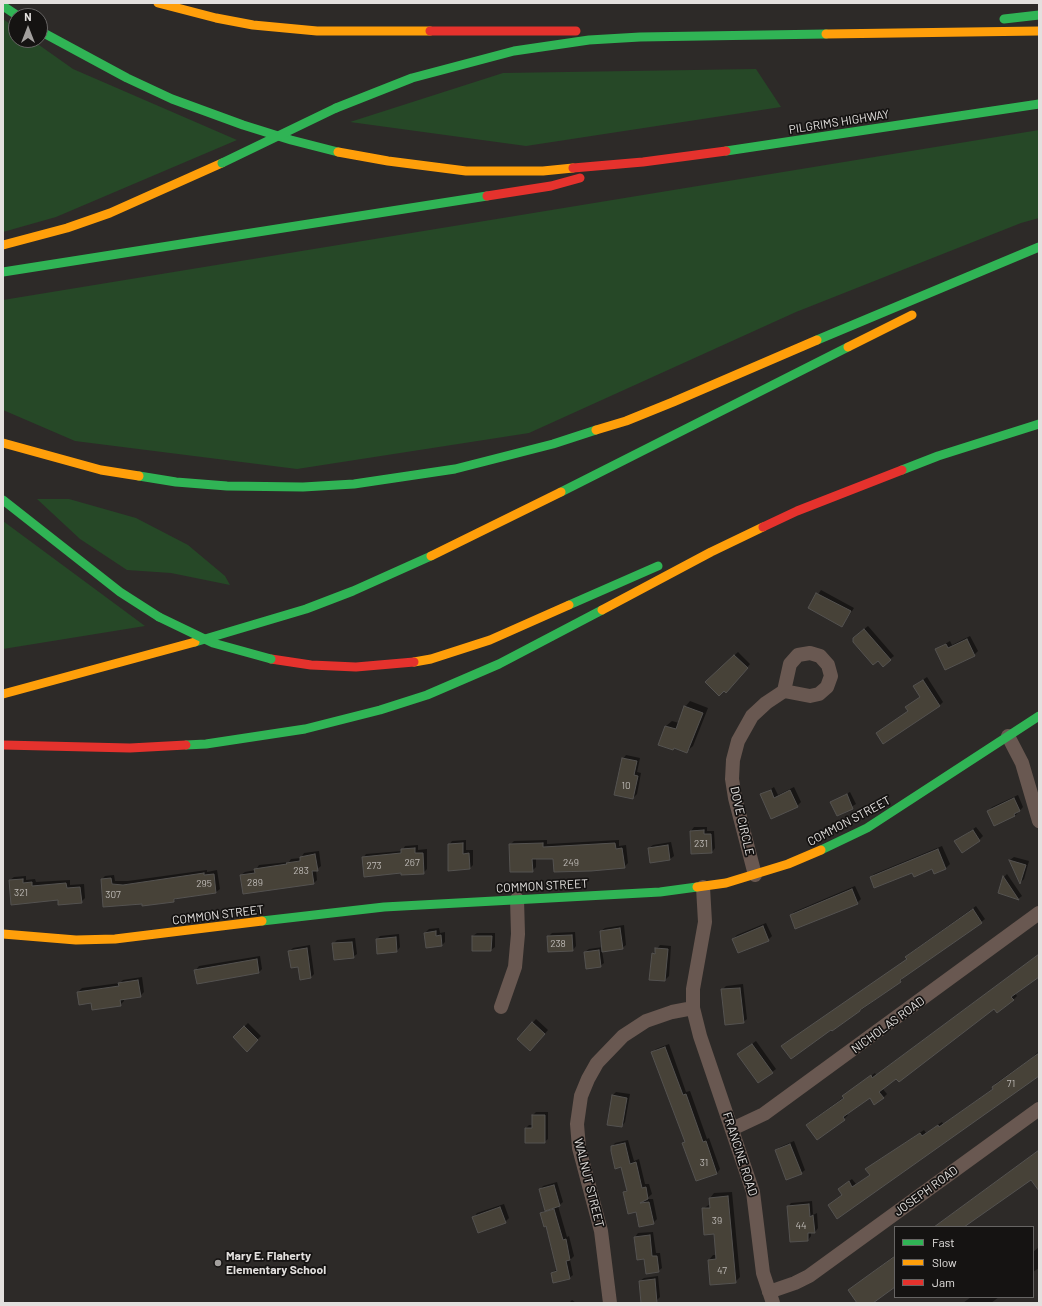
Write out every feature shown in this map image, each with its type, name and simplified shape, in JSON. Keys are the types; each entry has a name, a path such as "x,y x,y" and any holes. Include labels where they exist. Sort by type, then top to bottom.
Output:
{"main road":[{"path":"158,3 253,25 317,31 521,30 715,36"},
{"path":"994,21 1039,15"},
{"path":"840,34 979,22"},
{"path":"3,245 67,228 110,213 336,108 412,78 488,56 596,40 715,36 1039,32"},
{"path":"48,36 104,67 172,99 290,140 340,152 441,168 492,172 543,171 643,162"},
{"name":"PILGRIMS HIGHWAY","path":"643,162 1039,104"},
{"path":"3,272 551,186 643,162"},
{"path":"3,443 101,470 176,482 227,486 328,486 379,482 430,474 504,458 626,421 708,388 976,272 1039,247"},
{"path":"930,303 976,272"},
{"path":"3,694 223,635 289,614 353,591 445,550 917,311"},
{"path":"3,745 136,748 206,744 305,729 380,710 427,695 499,664 711,552 775,521 843,491 962,447 1039,424"},
{"path":"3,500 120,592 159,617 213,642 271,659 311,665 356,667 400,664 431,659 490,640 665,563"},
{"path":"680,557 775,521"},
{"name":"COMMON STREET","path":"3,934 76,940 115,939 384,907 660,892 703,887 755,875 818,852 867,828 1039,716"}],"street":[{"name":"DOVE CIRCLE","path":"755,875 733,788 733,760 738,741 752,716 766,703 784,691"},
{"path":"1008,736 1022,763 1039,821"},
{"path":"693,1008 693,988 705,922 703,887"},
{"path":"501,1007 515,967 518,934 517,899"},
{"name":"NICHOLAS ROAD","path":"732,1128 764,1114 1039,913"},
{"name":"FRANCINE ROAD","path":"693,1008 700,1036 756,1201 763,1273 771,1297"},
{"name":"WALNUT STREET","path":"610,1303 601,1231 579,1148 577,1124 581,1096 597,1063 623,1036 646,1021 672,1012 693,1008"},
{"name":"JOSEPH ROAD","path":"771,1297 809,1276 1039,1109"}],"green space":[{"path":"3,19 8,22 8,48 43,48 73,69 237,140 56,217 3,232"},
{"path":"756,69 781,107 526,146 350,122 503,73"},
{"path":"1039,130 1039,218 1021,223 796,312 529,433 297,469 75,441 3,410 3,300"},
{"path":"37,499 69,499 136,518 188,545 225,576 230,585 171,573 127,570 80,539"},
{"path":"3,521 145,626 3,649"}],"building":[{"path":"816,593 851,611 842,627 808,608"},
{"path":"864,629 891,660 883,667 878,661 873,665 853,642 853,638"},
{"path":"967,639 975,656 945,670 935,649 946,644 948,648"},
{"path":"734,655 748,668 726,693 724,691 719,696 705,682"},
{"path":"923,680 940,706 883,744 876,733 908,711 905,707 920,697 913,686"},
{"path":"684,706 703,713 687,753 674,748 673,750 658,745 665,726 676,729"},
{"path":"622,758 637,761 634,775 638,776 633,799 614,795"},
{"path":"771,790 774,798 790,790 798,807 771,819 760,794"},
{"path":"847,794 853,809 837,816 830,802"},
{"path":"1014,798 1020,811 1014,814 1015,816 994,826 987,811"},
{"path":"704,830 704,834 711,834 712,853 691,854 690,831"},
{"path":"973,830 980,841 962,853 954,841"},
{"path":"463,843 463,854 469,853 470,869 448,871 448,844"},
{"path":"543,843 543,847 615,843 616,849 622,848 625,868 554,872 553,859 532,859 533,872 510,872 509,844"},
{"path":"668,845 670,860 650,863 648,848"},
{"path":"415,848 415,853 423,853 424,874 401,875 401,873 364,877 362,857 401,853 401,849"},
{"path":"938,849 946,869 934,874 932,869 914,877 912,873 874,888 870,877"},
{"path":"315,854 318,871 312,871 314,884 243,894 240,875 255,873 254,869 300,861 300,857"},
{"path":"1009,860 1026,865 1020,884"},
{"path":"204,873 204,875 214,874 216,893 174,899 174,902 142,906 142,904 103,907 101,879 111,878 112,884 123,885"},
{"path":"1003,876 1019,900 998,893"},
{"path":"23,879 23,883 32,882 32,886 66,883 67,888 80,887 82,903 58,905 58,900 11,905 9,880"},
{"path":"852,889 858,904 795,929 790,915"},
{"path":"973,909 982,923 900,980 901,982 791,1059 781,1046 907,959 905,957"},
{"path":"763,926 769,941 738,953 732,939"},
{"path":"620,928 623,949 602,952 600,931"},
{"path":"436,931 436,936 441,935 442,946 426,948 424,933"},
{"path":"572,935 573,951 548,952 547,936"},
{"path":"472,936 492,936 491,951 472,951"},
{"path":"396,937 397,952 377,954 376,939"},
{"path":"352,942 354,958 334,960 332,943"},
{"path":"307,948 311,978 300,980 298,967 291,968 288,951"},
{"path":"655,948 668,949 665,981 649,980 652,953 655,954"},
{"path":"599,950 601,967 586,969 584,952"},
{"path":"1039,954 1039,977 1011,997 1014,1000 997,1013 994,1009 899,1082 896,1079 879,1092 884,1098 874,1105 870,1098 843,1117 845,1120 817,1140 806,1125 844,1098 842,1096 871,1075 872,1078"},
{"path":"257,959 259,973 197,984 194,970"},
{"path":"138,980 141,997 120,1000 121,1006 92,1010 91,1003 79,1005 77,992 119,986 118,983"},
{"path":"740,988 744,1023 725,1025 721,989"},
{"path":"532,1022 545,1034 530,1051 517,1039"},
{"path":"244,1026 258,1040 247,1052 233,1037"},
{"path":"752,1044 773,1073 758,1083 737,1054"},
{"path":"665,1047 683,1095 686,1094 703,1142 706,1141 717,1174 696,1181 682,1143 685,1142 651,1052"},
{"path":"1039,1053 1039,1076 837,1219 828,1205 842,1195 838,1189 849,1181 852,1187 870,1175 865,1169 920,1133 922,1136 938,1125 939,1127 993,1089 992,1087"},
{"path":"612,1095 627,1098 622,1127 607,1125"},
{"path":"532,1115 545,1115 545,1143 525,1143 525,1128 532,1128"},
{"path":"625,1143 630,1164 636,1162 642,1188 646,1187 648,1199 640,1203 649,1202 654,1224 639,1227 636,1212 628,1214 623,1192 627,1191 621,1167 615,1169 611,1151 611,1146"},
{"path":"790,1144 802,1174 786,1180 775,1150"},
{"path":"1039,1150 1039,1191 1031,1180 965,1226 935,1226"},
{"path":"554,1185 560,1206 545,1211 539,1189"},
{"path":"728,1196 736,1283 710,1285 708,1260 716,1259 714,1234 704,1235 702,1208 710,1208 709,1198"},
{"path":"809,1204 810,1217 813,1215 815,1233 808,1233 808,1241 790,1242 787,1206"},
{"path":"500,1207 506,1223 478,1233 472,1217"},
{"path":"554,1209 563,1240 566,1239 570,1260 566,1261 570,1279 553,1283 551,1273 557,1271 546,1226 544,1227 540,1213"},
{"path":"650,1235 652,1256 657,1256 659,1272 646,1274 644,1259 637,1260 634,1237"},
{"path":"894,1257 894,1288 873,1303 857,1303 848,1290"},
{"path":"655,1279 657,1303 641,1303 639,1281"}],"traffic: fast":[{"path":"3,6 8,9"},
{"path":"1004,19 1039,15"},
{"path":"336,108 412,78 514,51 589,40 640,37 826,34"},
{"path":"48,35 127,78 172,99 243,125 291,140 338,152"},
{"path":"726,151 1039,104"},
{"path":"222,163 336,108"},
{"path":"3,272 487,196"},
{"path":"817,340 1039,247"},
{"path":"561,492 848,347"},
{"path":"902,470 938,456 1039,424"},
{"path":"139,476 176,482 227,486 303,487 354,484 455,469 553,444 596,430"},
{"path":"3,500 120,592 159,617"},
{"path":"195,642 306,609 353,591 431,556"},
{"path":"569,605 658,566"},
{"path":"186,745 206,744 305,729 380,710 427,695 499,664 602,610"},
{"path":"159,617 213,643 271,659"},
{"path":"821,850 867,828 1039,716"},
{"path":"262,921 384,907 660,892 697,887"}],"traffic: slow":[{"path":"158,3 216,18 253,25 317,31 430,31"},
{"path":"826,34 1039,31"},
{"path":"338,152 388,161 466,171 543,171 573,168"},
{"path":"3,245 67,228 110,213 222,163"},
{"path":"848,347 912,315"},
{"path":"596,430 626,421 673,402 817,340"},
{"path":"3,443 101,470 139,476"},
{"path":"431,556 561,492"},
{"path":"602,610 711,552 763,527"},
{"path":"414,662 431,659 490,640 569,605"},
{"path":"3,694 195,642"},
{"path":"697,887 726,883 788,864 821,850"},
{"path":"3,934 76,940 115,939 262,921"}],"traffic: jam":[{"path":"430,31 576,31"},
{"path":"573,168 643,162 726,151"},
{"path":"487,196 551,186 580,178"},
{"path":"763,527 797,511 902,470"},
{"path":"271,659 311,665 356,667 414,662"},
{"path":"3,745 130,748 186,745"}],"place":[{"name":"Mary E. Flaherty Elementary School","path":"218,1263"}]}
